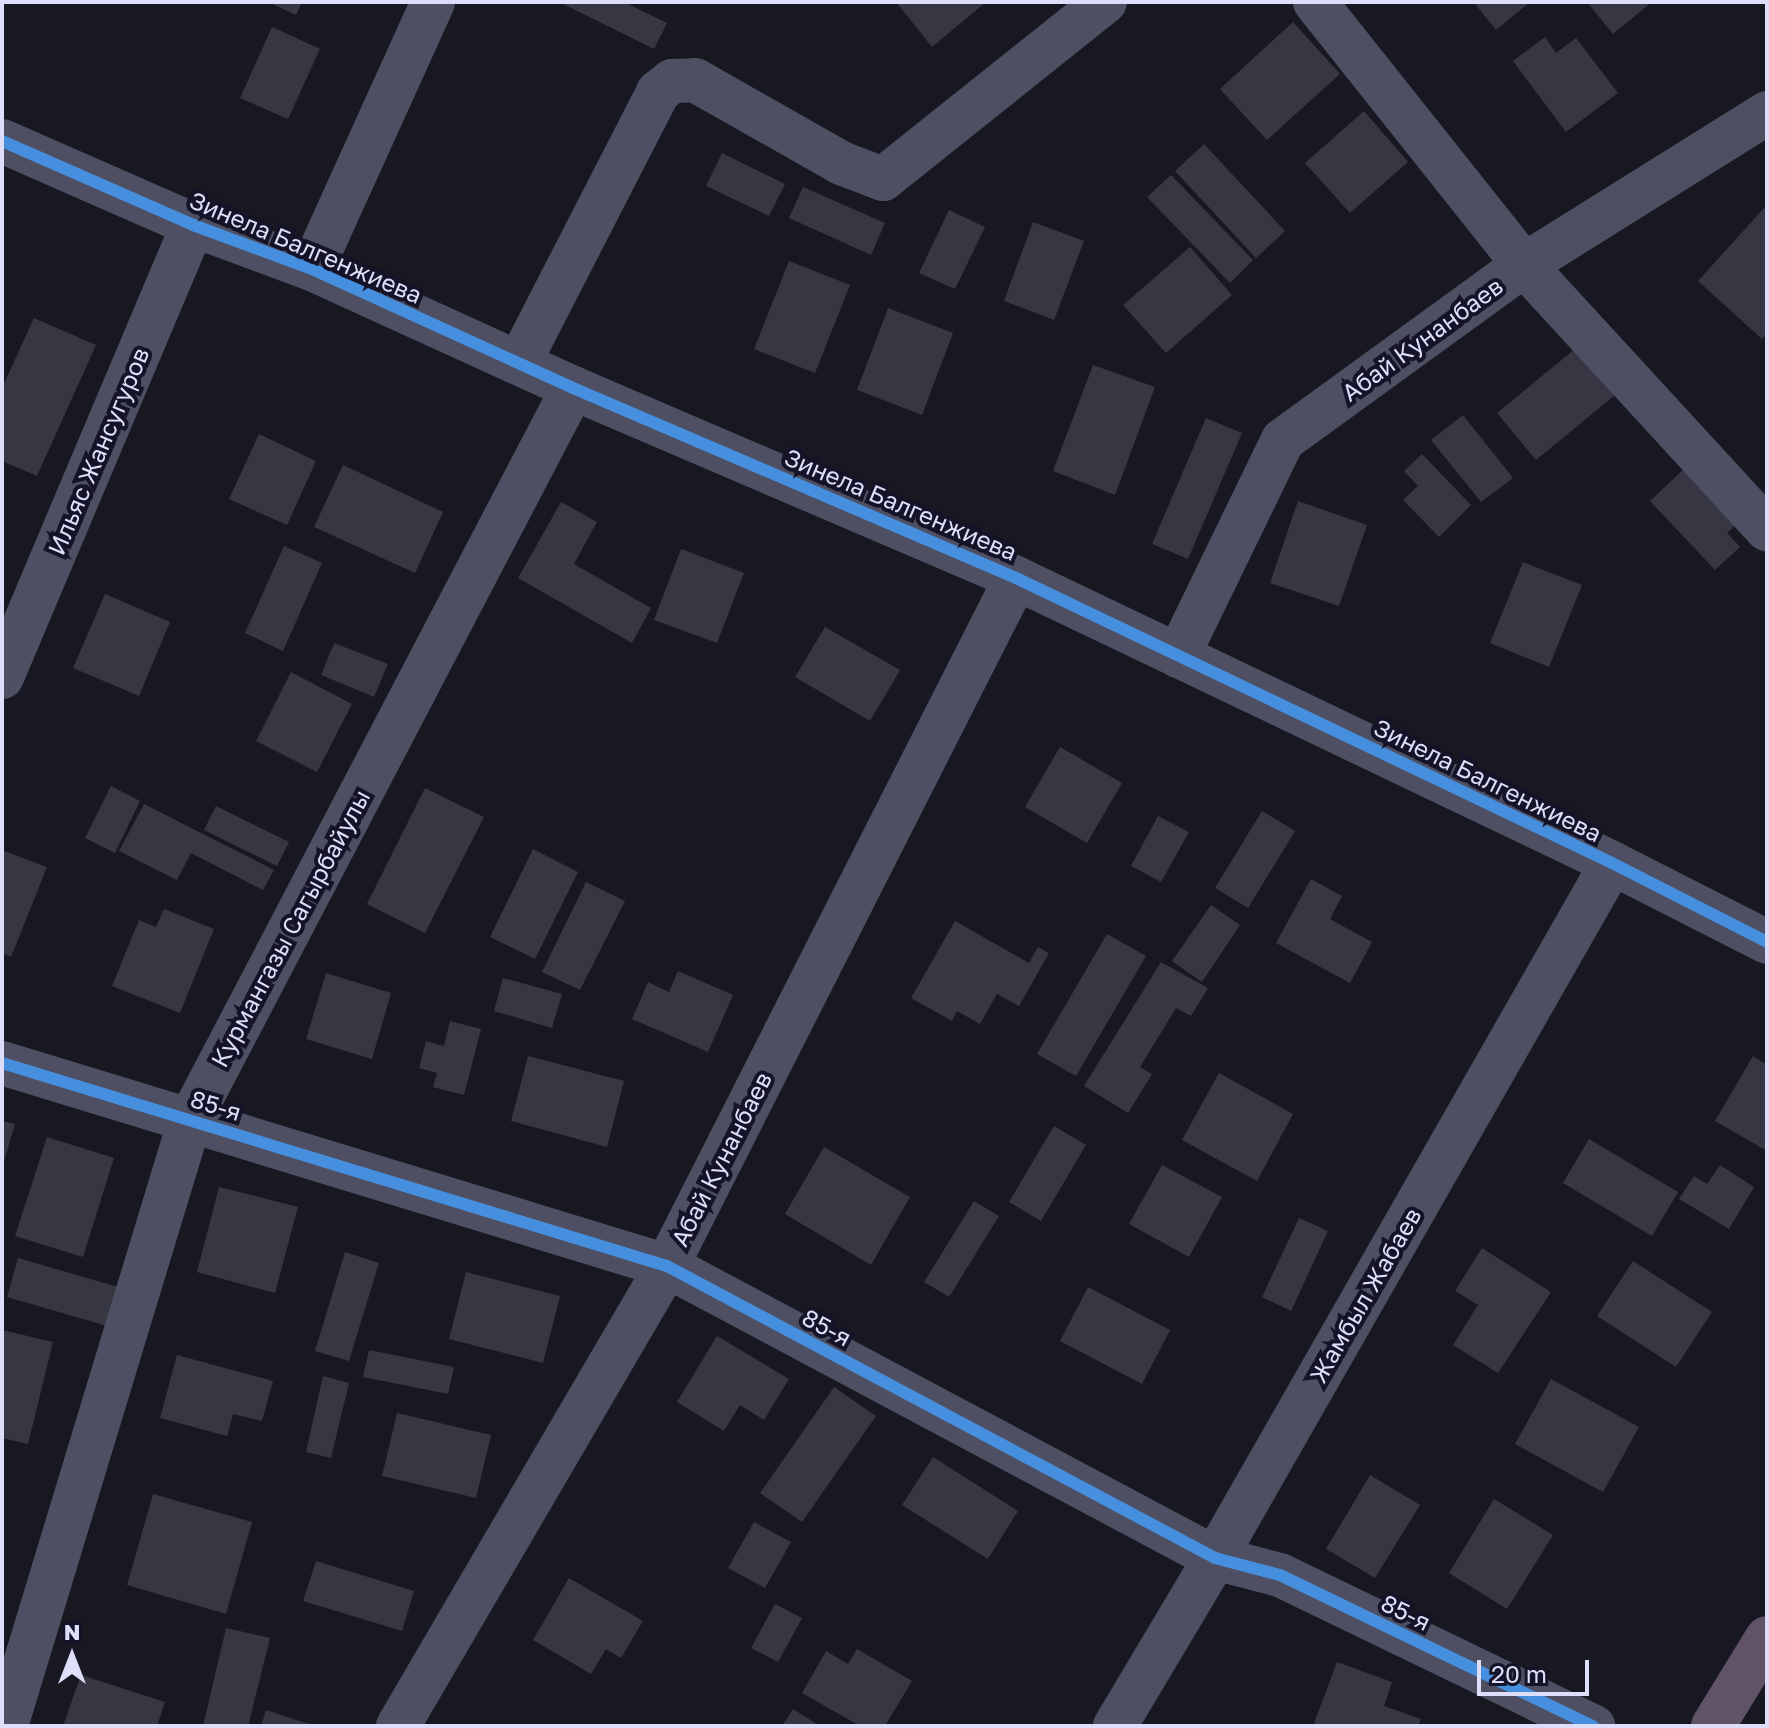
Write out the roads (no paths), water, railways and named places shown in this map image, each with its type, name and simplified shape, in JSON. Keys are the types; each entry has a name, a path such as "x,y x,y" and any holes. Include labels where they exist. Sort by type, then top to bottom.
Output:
{"highway":[{"path":"1713,1726 1767,1638"}],"street":[{"path":"312,269 433,2"},
{"path":"519,363 658,92 672,81 695,80 841,163 883,179 1105,2"},
{"path":"1315,2 1524,265 1764,522"},
{"name":"Абай Кунанбаев","path":"1178,656 1283,440 1524,265 1767,113"},
{"name":"Зинела Балгенжиева","path":"2,141 193,225 312,269 573,388 1016,578 1612,863 1767,942"},
{"name":"Ильяс Жансугуров","path":"2,677 193,225"},
{"name":"Курмангазы Сагырбайулы","path":"6,1726 190,1120 573,388"},
{"name":"Абай Кунанбаев","path":"398,1726 667,1266 1016,578"},
{"name":"Жамбыл Жабаев","path":"1115,1726 1215,1558 1612,863"},
{"name":"85-я","path":"2,1063 667,1266 1215,1558 1280,1575 1593,1726"}]}
